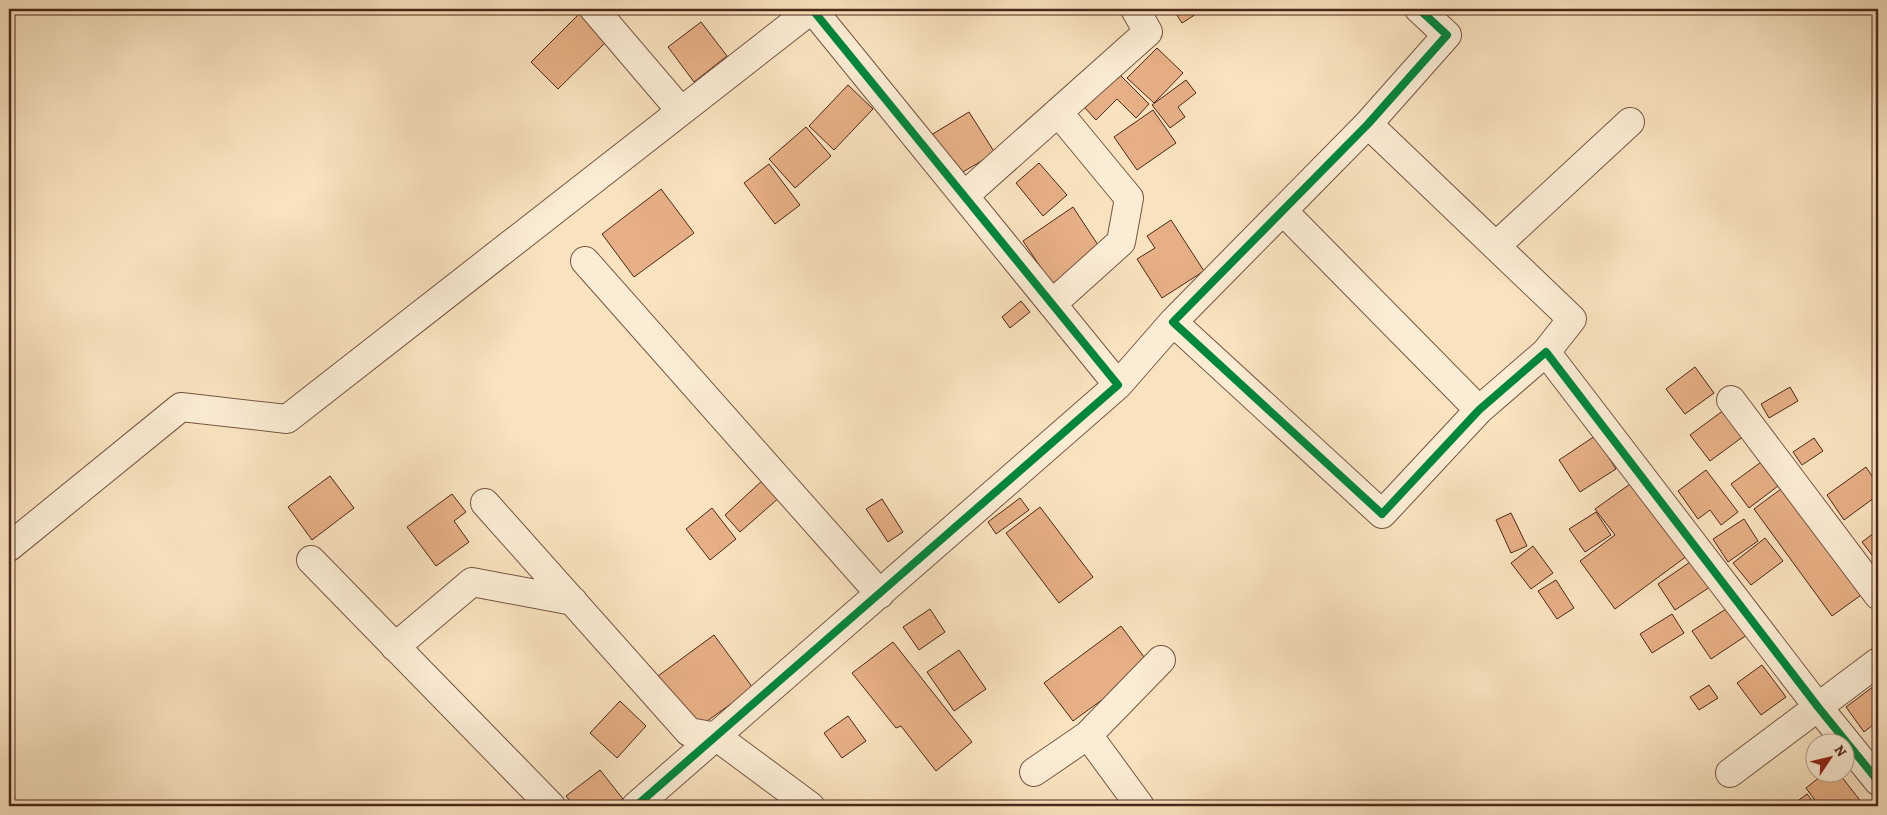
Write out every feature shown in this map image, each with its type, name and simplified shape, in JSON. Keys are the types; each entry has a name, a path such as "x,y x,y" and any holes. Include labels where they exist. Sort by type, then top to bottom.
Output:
{"street":[{"path":"594,9 681,111"},
{"path":"9,546 181,407 287,420 812,9 1118,385"},
{"path":"964,196 1148,32 1135,9"},
{"path":"636,806 1118,385 1173,322 1368,124 1447,35 1419,9"},
{"path":"1052,304 1121,242 1129,198 1058,112"},
{"path":"1496,246 1630,122"},
{"path":"1173,322 1382,514 1479,410 1546,352 1572,319 1368,124"},
{"path":"1283,211 1479,410"},
{"path":"585,261 880,594"},
{"path":"1546,352 1818,707 1878,781"},
{"path":"1731,400 1878,595"},
{"path":"485,503 689,732 717,737 810,806"},
{"path":"310,560 551,806"},
{"path":"395,646 472,582 573,601"},
{"path":"1034,772 1088,735 1161,660"},
{"path":"1730,773 1878,662"},
{"path":"1088,735 1140,806"}],"building":[{"path":"1173,9 1204,9 1182,23"},
{"path":"583,10 610,38 558,89 531,62"},
{"path":"701,22 727,56 694,82 668,47"},
{"path":"1157,48 1183,73 1154,103 1127,78"},
{"path":"1119,74 1149,104 1136,118 1117,99 1096,120 1085,108"},
{"path":"1186,80 1196,93 1178,107 1185,117 1170,128 1152,105"},
{"path":"848,85 873,109 834,150 809,126"},
{"path":"1153,110 1176,143 1137,170 1114,137"},
{"path":"969,112 995,153 956,176 931,135"},
{"path":"806,127 831,156 795,188 769,159"},
{"path":"1039,163 1067,195 1043,216 1016,183"},
{"path":"769,164 800,205 775,224 744,183"},
{"path":"661,189 694,233 634,277 602,234"},
{"path":"1073,207 1102,251 1052,284 1023,241"},
{"path":"1171,220 1204,271 1162,298 1137,259 1155,248 1147,236"},
{"path":"1021,301 1030,312 1010,328 1002,317"},
{"path":"1695,367 1714,393 1685,414 1666,389"},
{"path":"1790,387 1798,401 1769,418 1761,404"},
{"path":"1728,407 1748,433 1710,461 1690,435"},
{"path":"1595,436 1616,469 1580,492 1559,460"},
{"path":"1814,438 1823,451 1802,465 1793,452"},
{"path":"1764,460 1782,483 1749,508 1731,484"},
{"path":"1866,467 1878,485 1878,495 1844,520 1827,495"},
{"path":"1706,470 1738,512 1721,525 1710,510 1698,519 1678,491"},
{"path":"330,476 354,508 312,540 288,507"},
{"path":"764,479 780,497 740,532 725,515"},
{"path":"1633,482 1687,556 1615,609 1580,561 1615,535 1595,509"},
{"path":"1785,486 1864,593 1832,616 1754,509"},
{"path":"452,494 466,512 454,521 469,542 436,566 407,527"},
{"path":"1020,498 1029,510 996,534 988,522"},
{"path":"882,499 903,532 888,542 866,509"},
{"path":"1040,507 1093,577 1059,603 1006,533"},
{"path":"712,508 736,539 710,560 686,529"},
{"path":"1596,512 1611,535 1585,552 1569,529"},
{"path":"1511,513 1527,546 1511,553 1496,520"},
{"path":"1744,519 1758,541 1728,562 1713,539"},
{"path":"1878,530 1878,563 1862,542"},
{"path":"1765,538 1783,561 1751,585 1733,563"},
{"path":"1533,546 1553,573 1531,589 1511,563"},
{"path":"1696,558 1713,585 1675,610 1658,584"},
{"path":"1556,580 1574,608 1557,619 1538,591"},
{"path":"1729,607 1747,635 1711,659 1692,631"},
{"path":"930,609 945,632 919,650 903,627"},
{"path":"1672,614 1684,633 1652,653 1640,634"},
{"path":"1121,626 1150,665 1073,721 1044,683"},
{"path":"714,635 753,688 696,729 658,676"},
{"path":"893,642 972,742 936,771 901,726 896,728 852,673"},
{"path":"959,650 986,689 954,711 927,672"},
{"path":"1762,665 1786,697 1761,715 1737,683"},
{"path":"1878,683 1878,721 1864,732 1846,707"},
{"path":"1709,685 1718,698 1699,710 1690,697"},
{"path":"620,701 646,726 617,758 590,733"},
{"path":"848,716 866,741 842,758 824,733"},
{"path":"600,770 627,804 574,806 566,796"},
{"path":"1814,782 1846,782 1862,803 1857,806 1819,806 1806,788"},
{"path":"1807,794 1816,806 1791,806"}],"cycle path":[{"path":"636,806 1118,385 812,9"},
{"path":"1419,9 1447,35 1368,124 1173,322 1382,514 1479,410 1546,352 1818,707 1878,781"}]}
